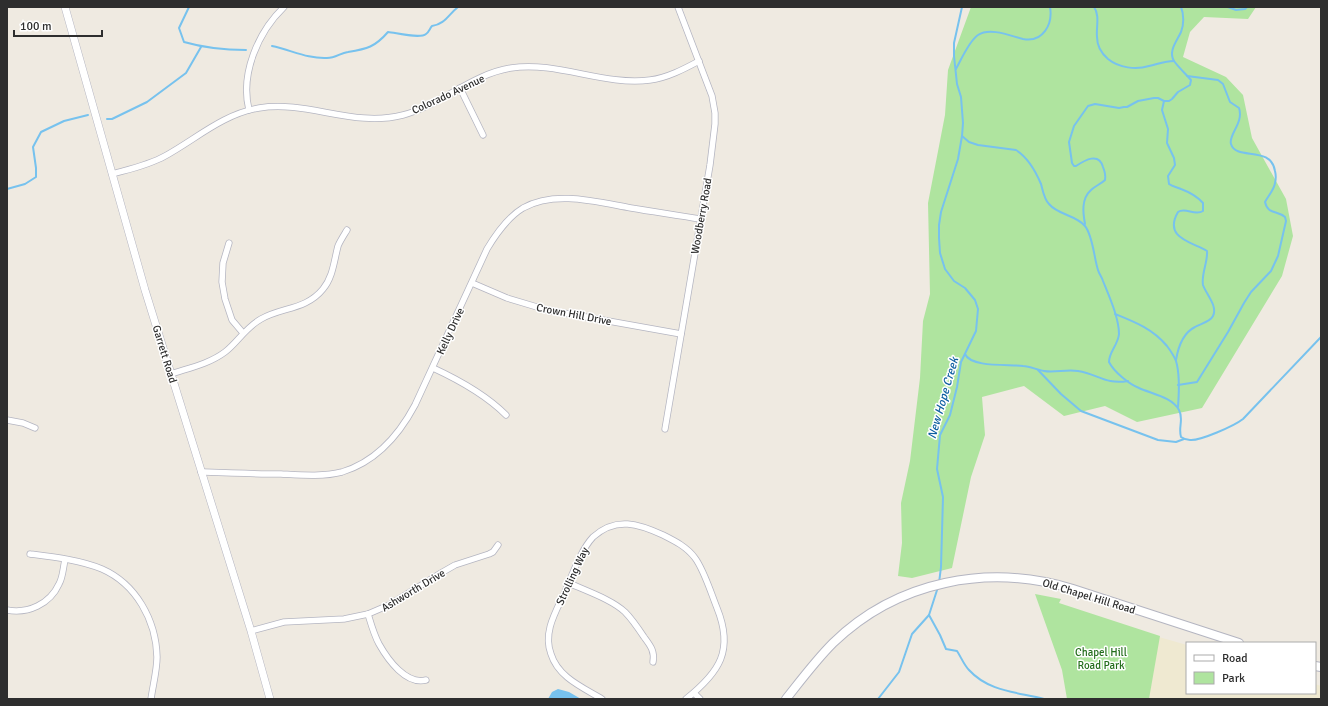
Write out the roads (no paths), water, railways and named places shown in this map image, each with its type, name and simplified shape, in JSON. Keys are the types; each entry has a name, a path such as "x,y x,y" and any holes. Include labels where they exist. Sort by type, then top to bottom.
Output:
{"main road":[{"name":"Old Chapel Hill Road","path":"786,699 824,653 852,627 886,605 917,591 964,579 1003,576 1047,582 1067,587 1236,642"}],"street":[{"name":"Garrett Road","path":"65,7 145,290 251,631 270,699"},
{"path":"248,110 247,85 253,54 269,24 284,7"},
{"name":"Woodberry Road","path":"665,429 710,165 715,118 712,96 678,7"},
{"name":"Colorado Avenue","path":"112,174 157,160 221,122 248,110 283,107 352,118 380,119 409,113 491,74 510,68 527,66 544,67 614,79 636,81 660,78 699,62"},
{"path":"460,88 483,135"},
{"name":"Kelly Drive","path":"201,472 304,475 332,474 349,469 361,463 380,450 395,436 415,406 480,263 494,237 513,216 523,208 533,204 558,199 584,200 700,219"},
{"path":"171,374 201,364 224,353 243,333 266,316 298,307 311,300 322,291 331,275 339,245 347,230"},
{"path":"229,243 222,263 222,282 232,320 243,333"},
{"name":"Crown Hill Drive","path":"472,283 514,300 547,310 681,334"},
{"path":"433,368 468,386 506,415"},
{"path":"7,420 23,423 35,428"},
{"name":"Strolling Way","path":"602,699 564,675 556,666 550,654 548,640 550,627 587,545 598,533 613,526 630,524 639,525 667,537 686,548 696,559 720,616 725,632 724,650 718,664 688,699"},
{"name":"Ashworth Drive","path":"251,631 284,622 344,619 368,614 389,605 448,569 493,552 498,545"},
{"path":"30,554 90,565 102,569 115,576 137,597 146,610 155,638 156,654 151,699"},
{"path":"7,610 22,611 34,608 45,601 59,585 65,560"},
{"path":"569,583 615,604 624,611 635,623 652,648 653,662"},
{"path":"368,614 379,644 392,662 408,677 419,681 426,680"},
{"path":"694,693 700,699"}],"water":[{"path":"558,689 569,692 581,699 548,699 552,692"}],"waterway":[{"path":"189,7 179,28 184,42 199,46 230,50 246,50"},
{"path":"272,46 313,57 333,57 360,50 375,44 388,32 414,36 423,35 427,33 432,26 443,21 458,7"},
{"name":"New Hope Creek","path":"939,583 941,567 943,497 937,469 940,435 950,415 961,362 976,331 978,309 975,300 965,288 954,281 945,269 940,253 939,238 941,212 958,159 962,136 963,123 961,97 957,84 954,56 954,43 962,7"},
{"path":"956,69 971,42 978,35 994,32 1023,39 1036,38 1041,35 1045,31 1050,20 1050,7"},
{"path":"1094,7 1097,14 1097,40 1103,54 1112,62 1122,66 1139,68 1174,61"},
{"path":"1085,224 1083,211 1084,202 1091,190 1105,180 1105,175 1101,162 1098,160 1087,160 1076,166 1072,163 1069,142 1074,126 1088,106 1095,104 1119,108 1127,107 1138,101 1154,98 1169,101 1178,92 1190,85 1191,80 1176,64 1172,57 1175,42 1183,26 1181,7"},
{"path":"1228,7 1236,10 1245,9 1247,7"},
{"path":"107,119 112,119 147,102 186,73 201,47"},
{"path":"1178,385 1197,382 1251,292 1271,271 1278,256 1286,221 1285,217 1268,209 1265,202 1273,188 1276,177 1272,163 1267,158 1239,152 1234,149 1231,144 1240,113 1239,108 1230,102 1223,84 1218,80 1187,76"},
{"path":"1164,101 1162,110 1168,129 1167,143 1174,158 1175,165 1168,176 1169,184 1190,193 1203,203 1203,211 1197,213 1184,210 1178,212 1174,221 1174,228 1181,238 1207,251 1203,285 1214,308 1212,318 1191,330 1184,337 1176,360"},
{"path":"7,189 25,184 36,177 33,147 41,132 64,121 88,115"},
{"path":"962,136 969,142 978,145 1016,150 1024,157 1034,170 1041,184 1047,202 1057,211 1077,219 1088,230 1092,241 1098,270 1113,307 1119,328 1117,342 1110,355 1109,362 1118,374 1131,384 1161,396 1176,406 1180,413 1181,437 1186,440 1195,440 1209,436 1243,419 1321,337"},
{"path":"1115,314 1137,323 1156,335 1167,346 1176,361 1178,372 1178,407"},
{"path":"965,354 975,362 1026,366 1048,371 1078,371 1113,382 1128,381"},
{"path":"1038,370 1061,394 1081,411 1158,440 1176,442 1184,439"},
{"name":"New Hope Creek","path":"878,699 899,672 912,634 929,615 938,587"},
{"path":"929,615 946,649 957,651 967,668 977,677 986,683 1004,690 1044,699"}],"park label":[{"name":"Chapel Hill Road Park","path":"1101,658"}]}
